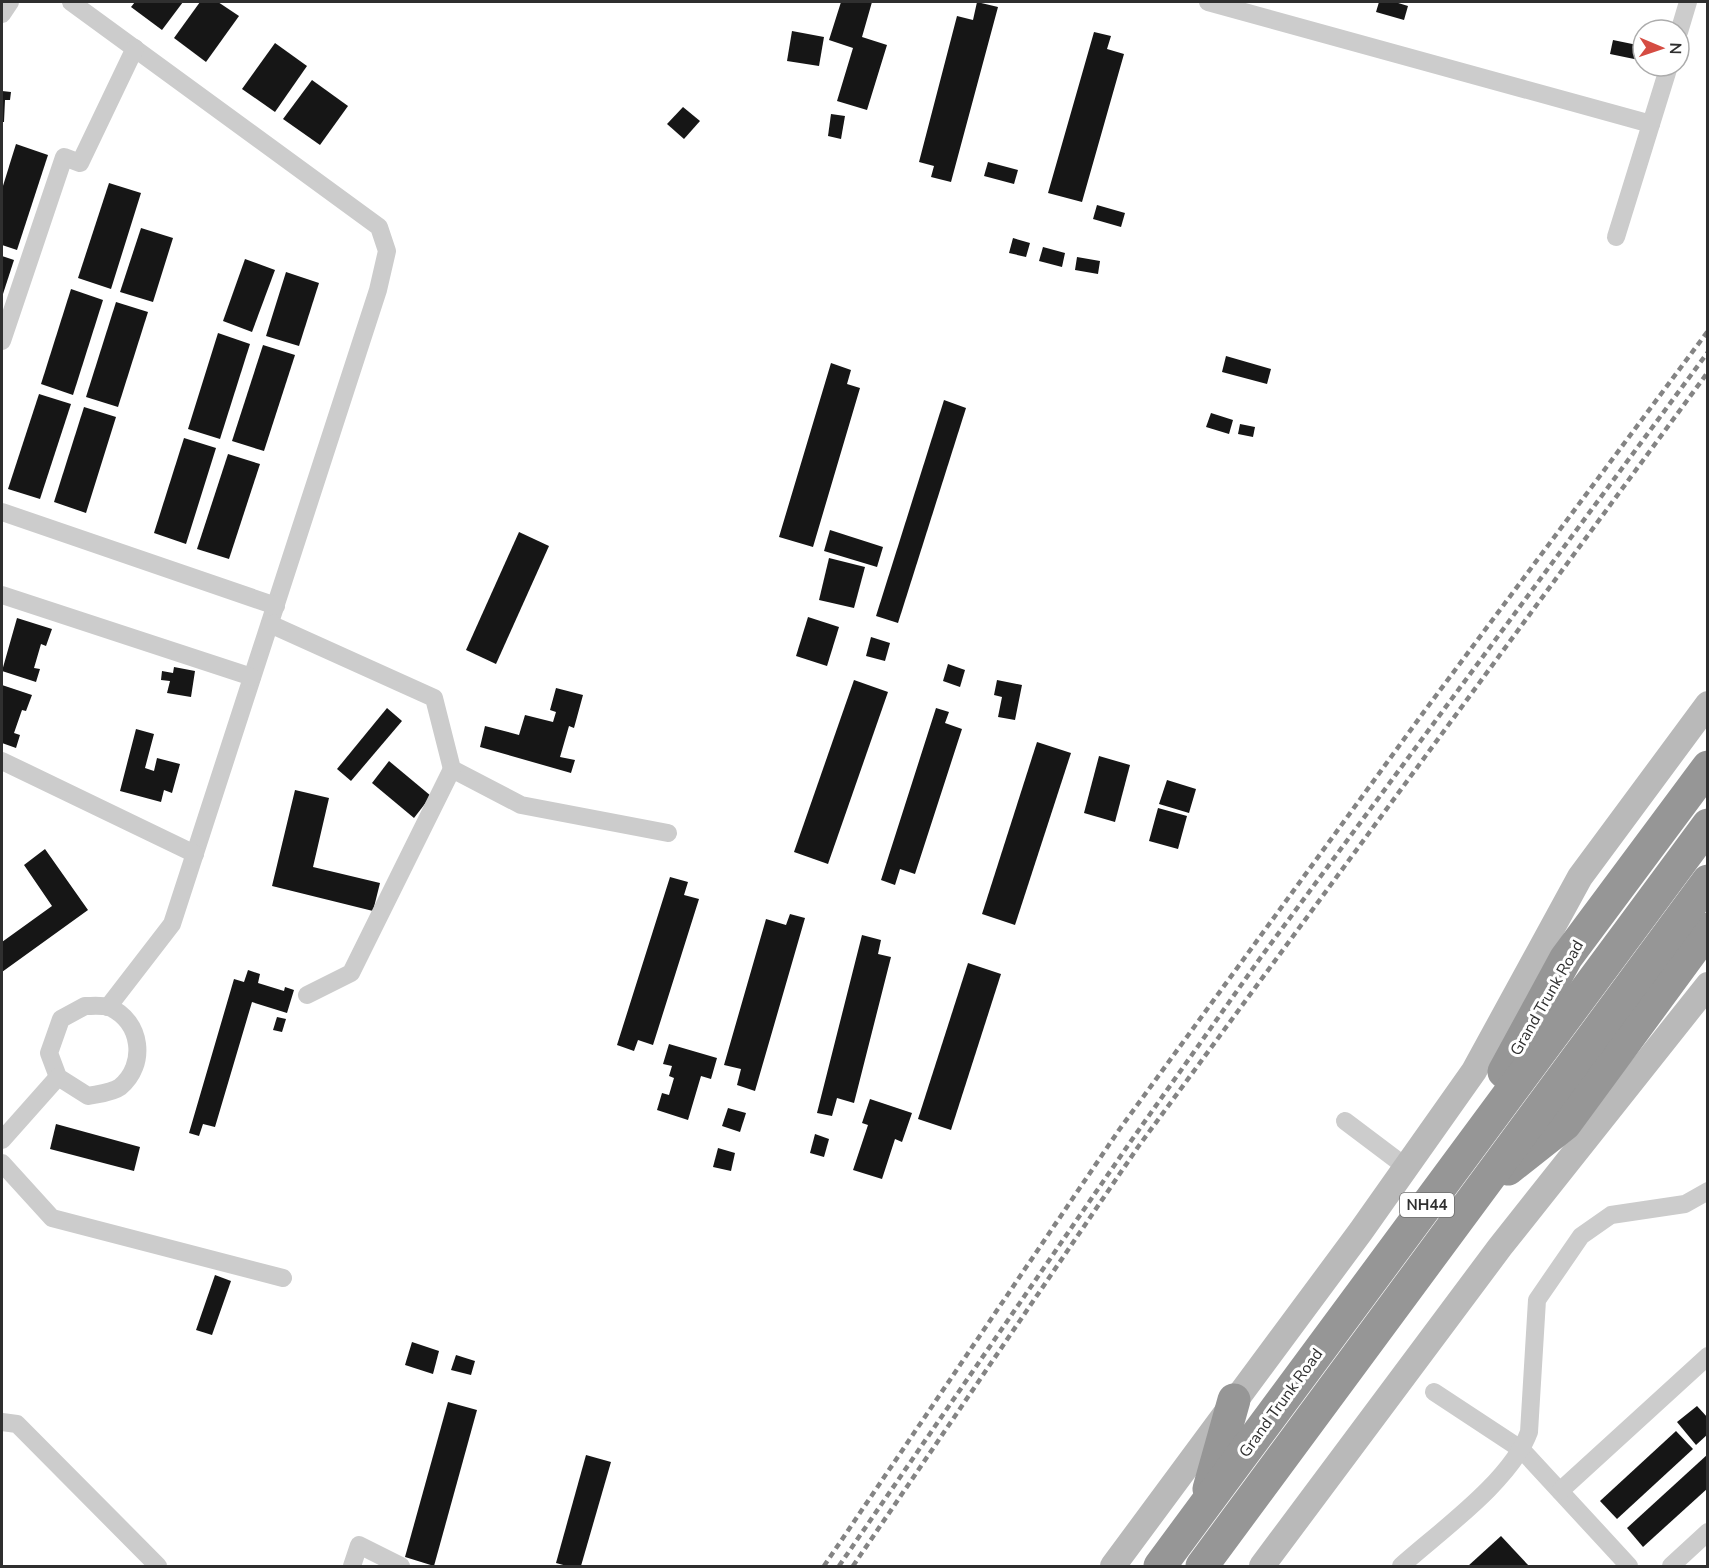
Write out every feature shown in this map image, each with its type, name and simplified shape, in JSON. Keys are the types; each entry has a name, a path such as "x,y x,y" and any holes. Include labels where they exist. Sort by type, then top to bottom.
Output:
{"highway":[{"name":"Grand Trunk Road","path":"1444,1181 1566,958 1707,767"},
{"name":"Grand Trunk Road","path":"1160,1566 1701,835"},
{"name":"Grand Trunk Road","path":"1202,1566 1707,881"},
{"name":"Grand Trunk Road","path":"1473,1197 1565,1124 1707,929"},
{"path":"1203,1508 1234,1400"}],"street":[{"path":"2,14 9,2"},
{"path":"71,2 380,227 387,251 378,290 172,924 108,1007"},
{"path":"1208,2 1651,124"},
{"path":"1683,18 1688,2"},
{"path":"2,340 64,157 80,163 135,48"},
{"path":"1616,237 1665,78"},
{"path":"2,512 276,606"},
{"path":"2,595 252,677"},
{"path":"270,624 434,698 452,769 351,973 307,995"},
{"path":"1113,1566 1474,1071 1580,877 1707,704"},
{"path":"2,762 195,854"},
{"path":"452,769 521,805 668,833"},
{"path":"1262,1566 1500,1247 1707,985"},
{"path":"85,1006 108,1007 129,1021 139,1043 134,1073 118,1089 88,1096 58,1077 49,1053 61,1019 85,1006"},
{"path":"2,1140 58,1077"},
{"path":"1345,1120 1406,1167"},
{"path":"2,1163 52,1218 283,1278"},
{"path":"1401,1566 1492,1484 1522,1450 1529,1432 1537,1300 1581,1236 1611,1215 1685,1204 1707,1191"},
{"path":"1560,1491 1707,1356"},
{"path":"1434,1392 1522,1450 1629,1566"},
{"path":"2,1422 17,1424 158,1566"},
{"path":"1671,1566 1707,1532"},
{"path":"352,1566 359,1545 401,1566"}],"building":[{"path":"135,2 183,2 162,30 131,7"},
{"path":"200,2 218,2 239,16 206,62 174,38"},
{"path":"841,2 872,2 862,37 887,45 867,110 837,101 853,48 829,40"},
{"path":"977,2 998,7 951,182 931,177 934,166 919,162 957,16 973,20"},
{"path":"1379,2 1395,2 1408,6 1404,20 1376,12"},
{"path":"792,31 824,37 819,66 787,61"},
{"path":"1094,32 1111,36 1107,49 1124,54 1082,202 1048,193"},
{"path":"1613,40 1631,44 1631,58 1610,54"},
{"path":"275,43 307,66 275,112 242,89"},
{"path":"312,80 348,106 320,145 283,119"},
{"path":"2,91 11,92 10,100 5,100 4,122 2,122"},
{"path":"683,107 700,121 684,139 667,124"},
{"path":"831,114 845,116 841,139 828,136"},
{"path":"16,144 48,155 17,250 2,245 2,189"},
{"path":"988,162 1018,170 1014,184 984,176"},
{"path":"109,183 141,193 111,289 78,278"},
{"path":"1097,205 1125,213 1121,227 1093,219"},
{"path":"141,228 173,238 153,302 120,292"},
{"path":"1013,238 1030,243 1026,257 1009,253"},
{"path":"1043,247 1065,253 1062,267 1039,261"},
{"path":"2,256 14,260 2,297"},
{"path":"1077,257 1100,261 1098,274 1075,270"},
{"path":"245,259 275,270 252,332 223,321"},
{"path":"286,272 319,283 299,346 266,336"},
{"path":"71,289 103,300 73,395 41,384"},
{"path":"116,302 148,312 118,407 86,397"},
{"path":"218,333 250,344 220,439 188,429"},
{"path":"263,345 295,355 264,451 232,441"},
{"path":"1226,356 1271,369 1267,384 1222,372"},
{"path":"831,363 851,370 847,384 860,388 813,547 779,537"},
{"path":"39,394 71,404 40,499 8,489"},
{"path":"944,400 966,408 898,623 876,616"},
{"path":"84,407 116,417 86,513 54,502"},
{"path":"1211,413 1233,420 1229,434 1206,427"},
{"path":"1240,424 1255,427 1253,437 1238,434"},
{"path":"184,438 216,448 186,544 154,533"},
{"path":"228,454 260,464 229,559 197,549"},
{"path":"830,530 883,547 877,567 824,551"},
{"path":"519,532 549,546 496,664 466,650"},
{"path":"829,558 865,567 854,608 819,600"},
{"path":"808,617 839,627 827,666 796,656"},
{"path":"17,618 52,629 46,646 41,644 34,668 40,669 36,682 2,671"},
{"path":"871,637 890,643 885,661 866,656"},
{"path":"948,664 965,670 960,687 943,681"},
{"path":"174,667 195,671 191,697 167,693 170,681 161,680 162,671 173,673"},
{"path":"854,680 888,692 828,864 794,852"},
{"path":"997,680 1022,685 1015,720 998,717 1002,697 994,695"},
{"path":"2,685 32,695 26,711 22,710 14,733 20,735 16,748 2,743"},
{"path":"556,688 583,695 574,728 569,726 560,757 575,760 571,773 480,747 485,726 519,735 525,715 553,722 556,712 550,710"},
{"path":"387,708 402,721 351,781 337,769"},
{"path":"936,708 949,712 945,723 962,729 915,874 900,869 895,885 881,880"},
{"path":"136,729 154,734 145,768 154,771 157,758 180,764 172,793 164,790 161,802 120,791"},
{"path":"1037,742 1071,753 1015,925 982,914"},
{"path":"1099,756 1130,765 1115,822 1084,813"},
{"path":"389,761 431,796 414,818 372,783"},
{"path":"1167,780 1196,789 1189,813 1159,804"},
{"path":"295,790 329,798 313,867 380,883 373,911 272,886"},
{"path":"1158,808 1187,816 1178,849 1149,841"},
{"path":"45,849 88,910 2,972 2,942 52,906 24,865"},
{"path":"670,877 688,882 684,895 699,899 653,1045 638,1040 634,1051 617,1045"},
{"path":"790,914 805,918 755,1091 737,1085 741,1069 724,1065 766,919 786,925"},
{"path":"862,935 881,940 878,954 891,957 854,1103 837,1098 832,1116 817,1113"},
{"path":"968,963 1001,974 951,1130 918,1119"},
{"path":"248,970 260,974 258,983 284,991 285,987 294,990 287,1013 252,1002 215,1127 203,1124 199,1136 189,1133 234,979 244,982"},
{"path":"277,1017 286,1019 282,1032 273,1030"},
{"path":"669,1044 717,1058 711,1079 701,1076 688,1120 657,1110 662,1093 669,1095 674,1078 669,1076 672,1066 663,1064"},
{"path":"870,1099 912,1113 902,1142 895,1139 882,1179 853,1170 868,1125 862,1123"},
{"path":"728,1108 746,1113 740,1132 722,1126"},
{"path":"56,1124 140,1147 134,1171 50,1149"},
{"path":"815,1134 829,1139 824,1157 810,1153"},
{"path":"718,1148 735,1153 731,1171 713,1167"},
{"path":"215,1275 231,1281 212,1335 196,1330"},
{"path":"412,1342 439,1351 433,1374 405,1365"},
{"path":"456,1355 475,1361 471,1375 451,1370"},
{"path":"448,1402 477,1410 434,1566 405,1557"},
{"path":"1697,1406 1708,1418 1708,1434 1696,1445 1677,1422"},
{"path":"1676,1431 1693,1449 1617,1519 1600,1501"},
{"path":"1708,1454 1708,1488 1643,1547 1627,1528"},
{"path":"586,1455 611,1462 581,1566 567,1566 556,1563"},
{"path":"1501,1536 1529,1566 1468,1566"}],"railway":[{"path":"824,1566 1119,1130 1426,709 1708,331"},
{"path":"839,1566 1131,1141 1261,957 1708,352"},
{"path":"853,1566 1138,1147 1708,372"}]}
